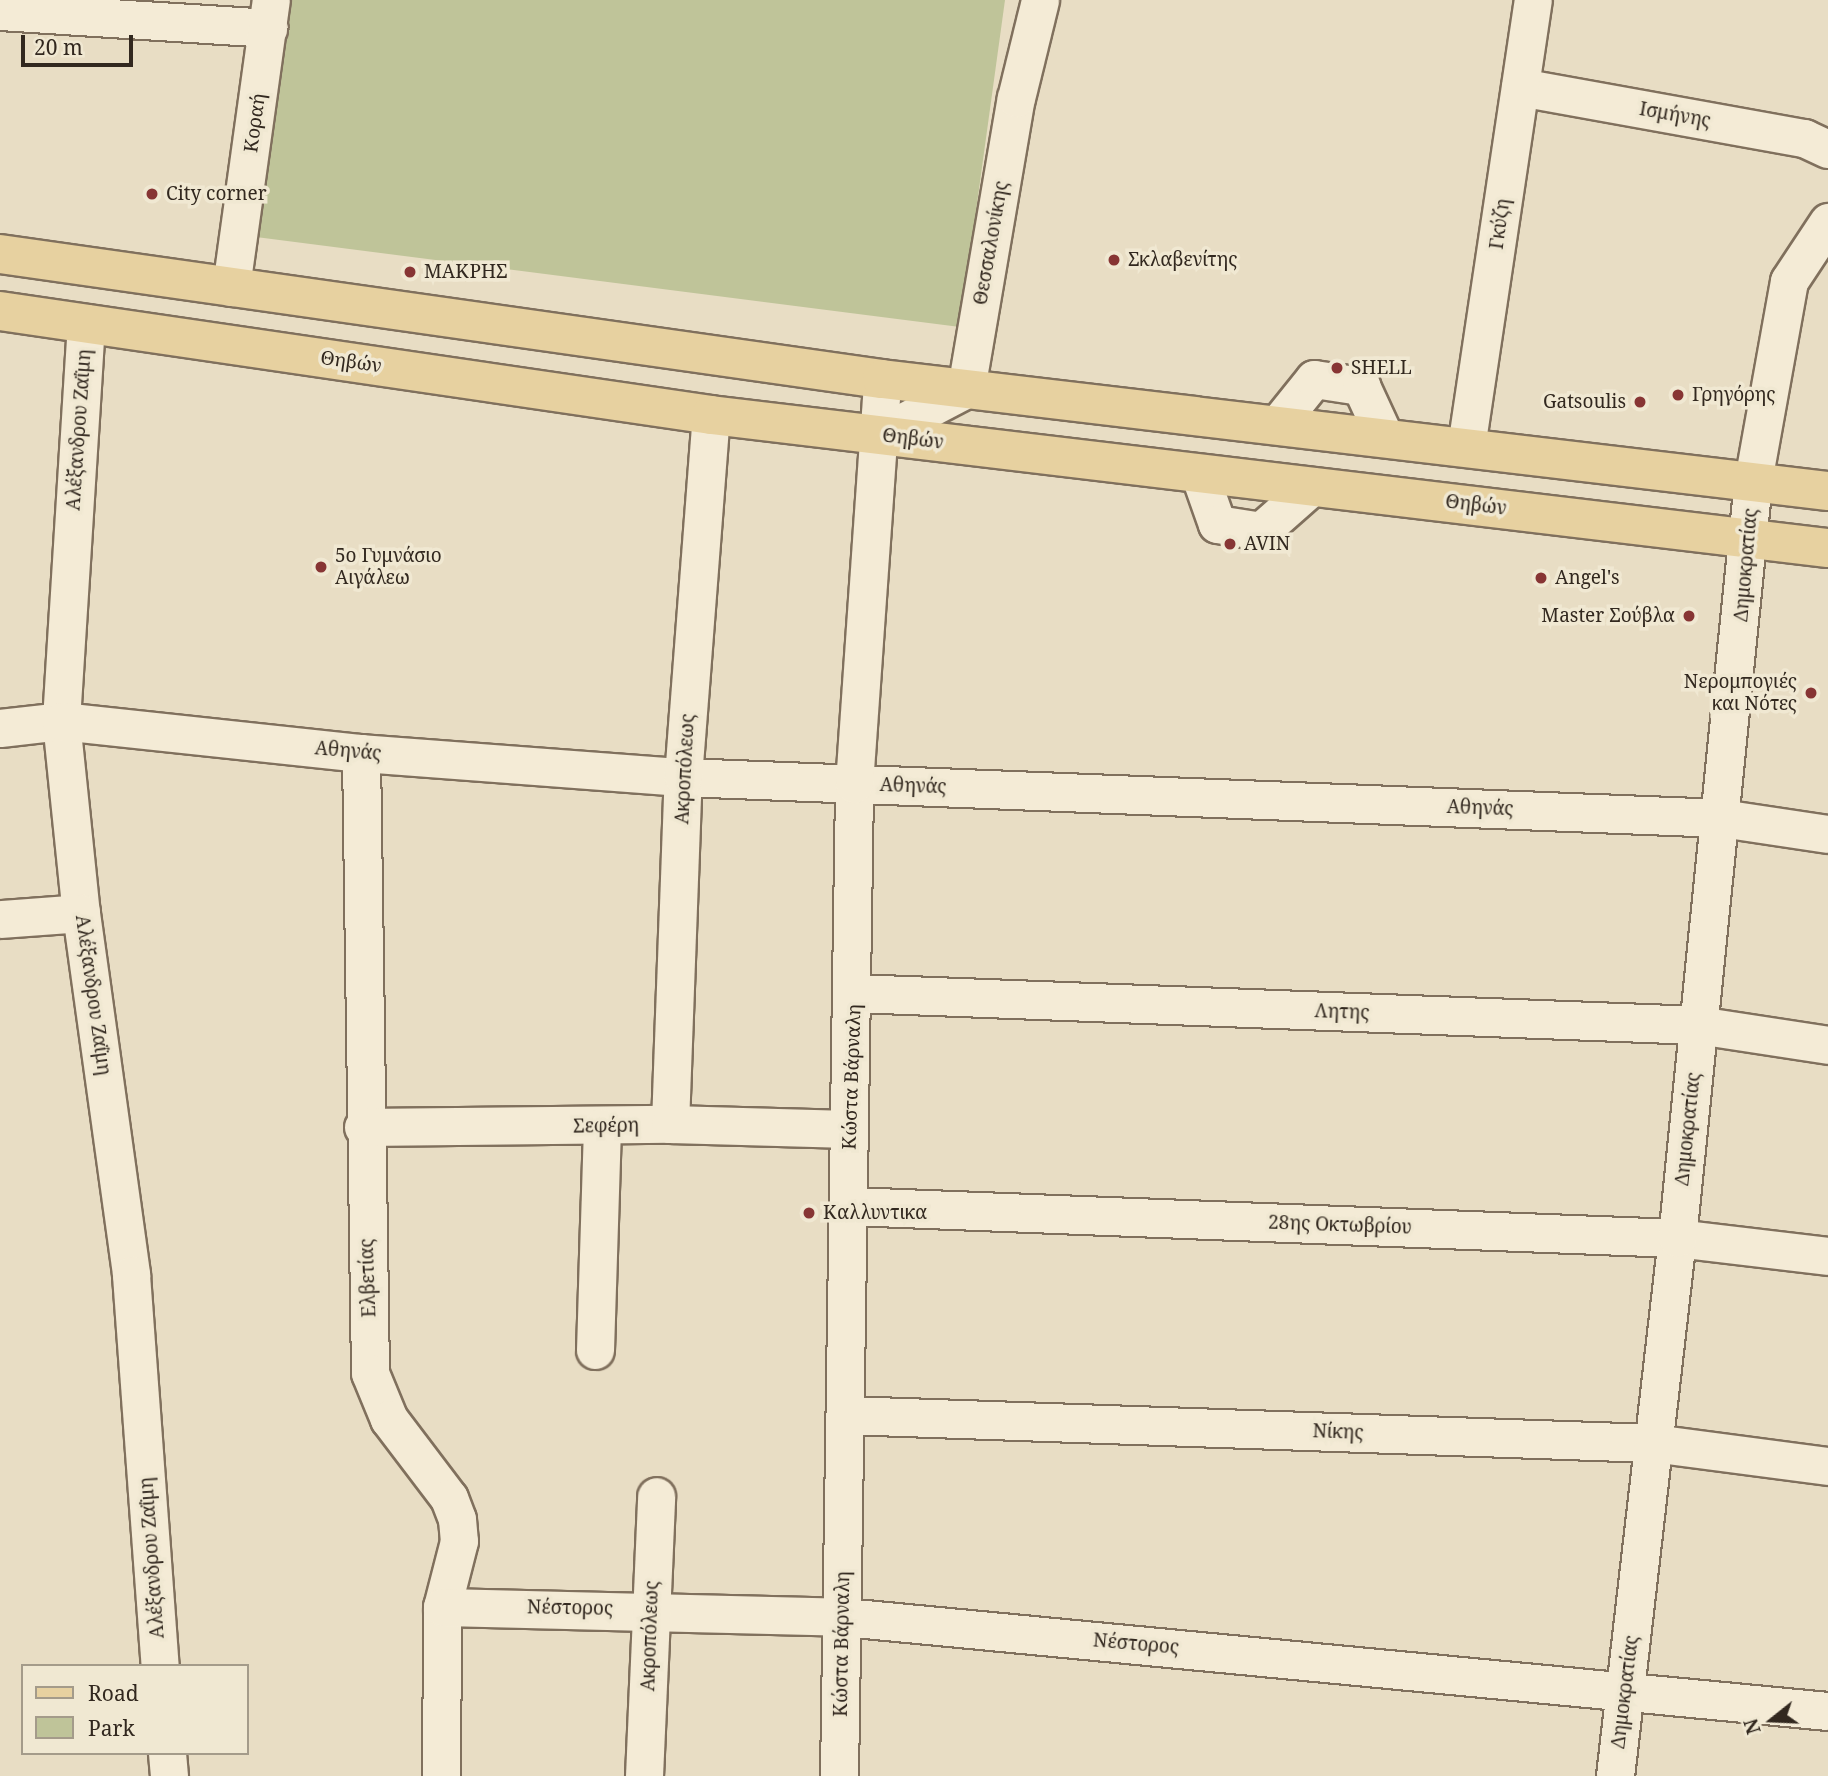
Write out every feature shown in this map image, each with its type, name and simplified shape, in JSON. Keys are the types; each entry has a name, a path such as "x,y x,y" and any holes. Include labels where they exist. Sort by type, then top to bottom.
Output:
{"main road":[{"path":"0,254 882,379 1828,491"},
{"name":"Θηβών","path":"0,311 711,415 1828,548"}],"street":[{"name":"Θεσσαλονίκης","path":"967,388 1016,98 1040,0"},
{"name":"Γκύζη","path":"1466,447 1533,0"},
{"path":"0,11 269,14"},
{"name":"Κοραή","path":"231,287 269,14"},
{"name":"Ισμήνης","path":"1520,87 1804,138 1828,149"},
{"name":"Δημοκρατίας","path":"1615,1776 1677,1238 1750,537 1753,481 1789,281 1828,222"},
{"name":"Αλέξανδρου Ζαΐμη","path":"86,323 61,721 81,913 131,1275 160,1664"},
{"name":"Κώστα Βάρναλη","path":"839,1776 844,1617 849,1129 854,993 854,783 882,379"},
{"path":"1276,425 1314,379 1361,386 1385,438"},
{"path":"878,435 967,388"},
{"name":"Ακροπόλεως","path":"670,1124 683,777 711,415"},
{"path":"1199,473 1217,524 1261,531 1312,486"},
{"name":"Αθηνάς","path":"0,728 61,721 361,752 683,777 1721,818 1828,834"},
{"name":"Ελβετίας","path":"361,752 363,1127 370,1373 389,1419 449,1498 457,1519 459,1541 442,1607 441,1776"},
{"path":"0,919 81,913"},
{"name":"Λητης","path":"854,993 1698,1025 1828,1045"},
{"name":"Σεφέρη","path":"363,1127 602,1127 670,1124 849,1129"},
{"path":"595,1350 602,1127"},
{"name":"28ης Οκτωβρίου","path":"850,1206 1677,1238 1828,1256"},
{"name":"Νίκης","path":"846,1415 1653,1443 1828,1466"},
{"name":"Ακροπόλεως","path":"644,1776 656,1496"},
{"name":"Νέστορος","path":"442,1607 652,1609 844,1617 1625,1689 1828,1711"},
{"path":"167,1755 169,1776"}],"green space":[{"path":"252,0 1005,0 960,327 224,233"}],"place":[{"name":"City corner","path":"152,194"},
{"name":"Σκλαβενίτης","path":"1114,260"},
{"name":"ΜΑΚΡΗΣ","path":"410,272"},
{"name":"SHELL","path":"1337,368"},
{"name":"Γρηγόρης","path":"1678,395"},
{"name":"Gatsoulis","path":"1640,402"},
{"name":"AVIN","path":"1230,544"},
{"name":"5ο Γυμνάσιο Αιγάλεω","path":"321,567"},
{"name":"Angel's","path":"1541,578"},
{"name":"Master Σούβλα","path":"1689,616"},
{"name":"Νερομπογιές και Νότες","path":"1811,693"},
{"name":"Καλλυντικα","path":"809,1213"}]}
